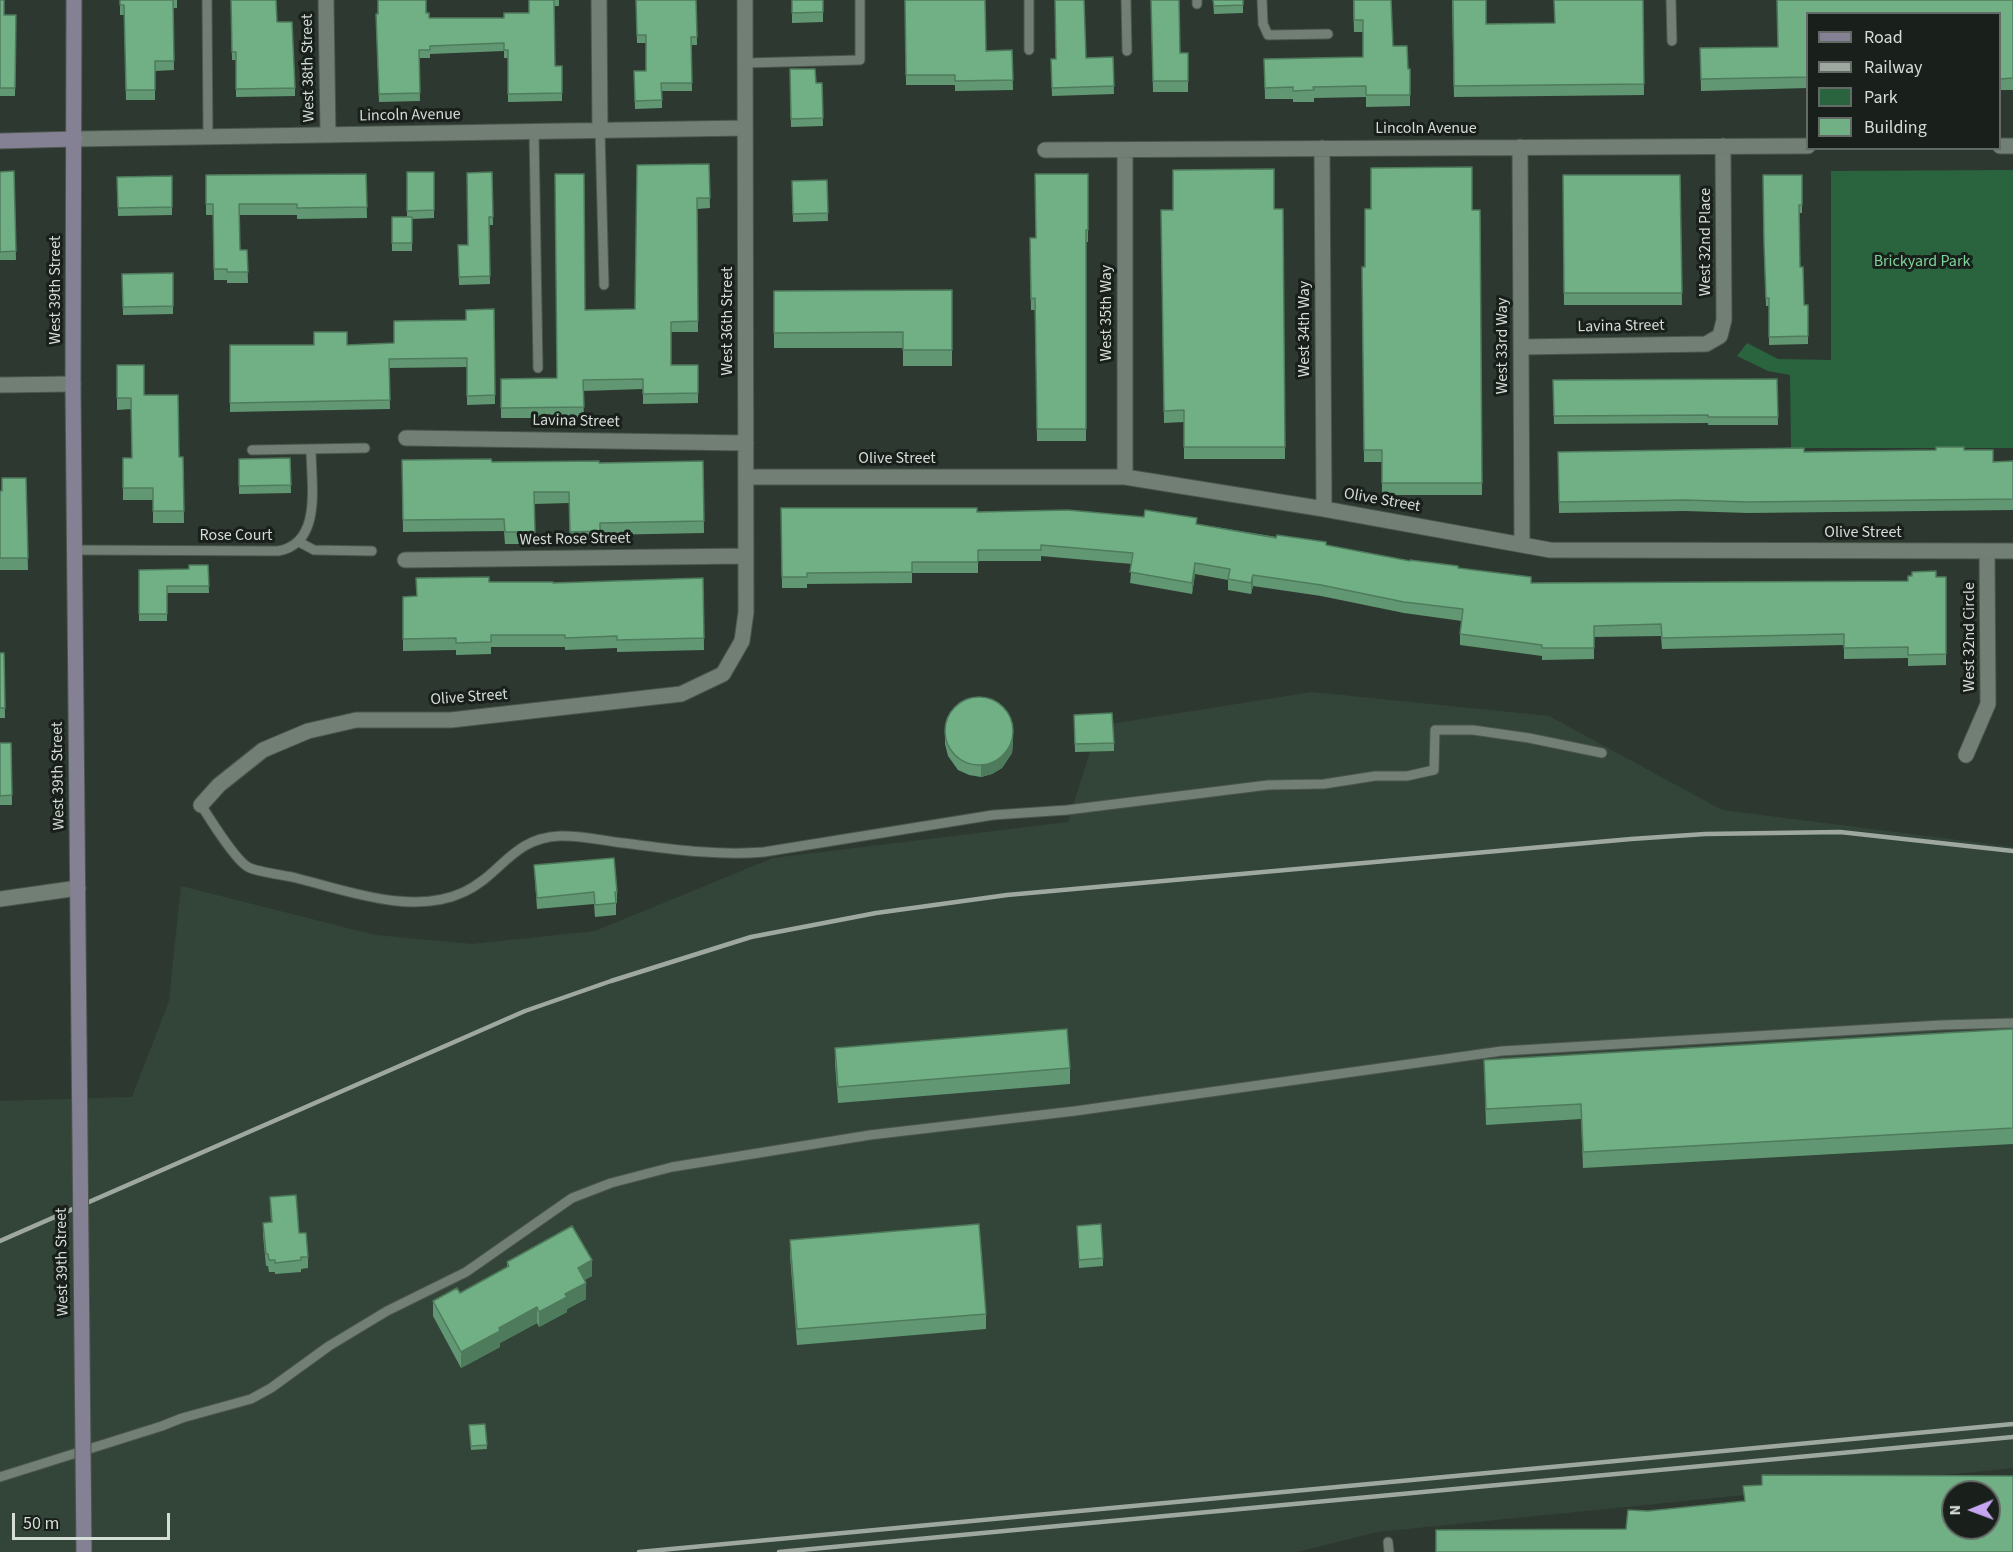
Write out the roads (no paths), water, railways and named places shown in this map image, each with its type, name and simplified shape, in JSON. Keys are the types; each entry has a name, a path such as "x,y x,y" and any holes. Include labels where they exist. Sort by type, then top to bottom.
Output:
{"street":[{"name":"West 39th Street","path":"74,0 75,550 84,1552"},
{"name":"West 38th Street","path":"326,0 328,135"},
{"path":"600,0 600,130"},
{"name":"West 36th Street","path":"742,641 746,612 747,556 745,0"},
{"name":"Lincoln Avenue","path":"75,140 745,128"},
{"path":"0,141 75,140"},
{"name":"West 32nd Place","path":"1720,336 1724,320 1723,146"},
{"name":"Lincoln Avenue","path":"1045,150 1806,146"},
{"name":"West 33rd Way","path":"1520,147 1522,545"},
{"name":"West 34th Way","path":"1322,148 1324,509"},
{"name":"West 35th Way","path":"1125,150 1125,477"},
{"name":"Lavina Street","path":"1521,347 1706,344 1720,336"},
{"path":"0,385 74,384"},
{"name":"Lavina Street","path":"406,438 746,442"},
{"name":"Olive Street","path":"746,477 1125,477 1324,509 1550,550 2013,551"},
{"name":"West 32nd Circle","path":"1966,755 1988,704 1988,551"},
{"name":"West Rose Street","path":"405,560 747,556"},
{"name":"Olive Street","path":"201,806 219,785 263,750 308,731 356,720 451,720 681,694 723,674 742,641"},
{"path":"0,899 78,888"}],"lane":[{"path":"207,0 208,137"},
{"path":"745,63 860,60 860,0"},
{"path":"1029,0 1029,50"},
{"path":"1126,0 1127,51"},
{"path":"1262,0 1263,24 1268,35 1328,34"},
{"path":"1671,0 1672,41"},
{"path":"600,130 604,285"},
{"path":"534,132 538,368"},
{"path":"252,450 365,448"},
{"path":"311,449 311,516 308,530 299,542 314,550 372,550"},
{"name":"Rose Court","path":"75,550 278,551 290,549 299,542"},
{"path":"201,806 221,837 247,867 374,897 416,903 433,902 467,891 523,846 539,839 560,836 585,837 697,853 755,853 993,815 1067,810 1268,785 1324,784 1375,776 1407,776 1434,770 1435,730 1473,730 1529,738 1602,753"},
{"path":"0,1478 182,1418 251,1399 272,1389 329,1346 387,1311 466,1272 572,1198 611,1183 672,1167 870,1135 1087,1110 1502,1051 1941,1025 2013,1023"}],"railway":[{"path":"0,1241 525,1011 751,937 876,913 1007,895 1631,839 1705,834 1840,832 2013,851"},
{"path":"639,1552 2013,1424"},
{"path":"779,1552 2013,1437"}],"park label":[{"name":"Brickyard Park","path":"1922,262"}]}
